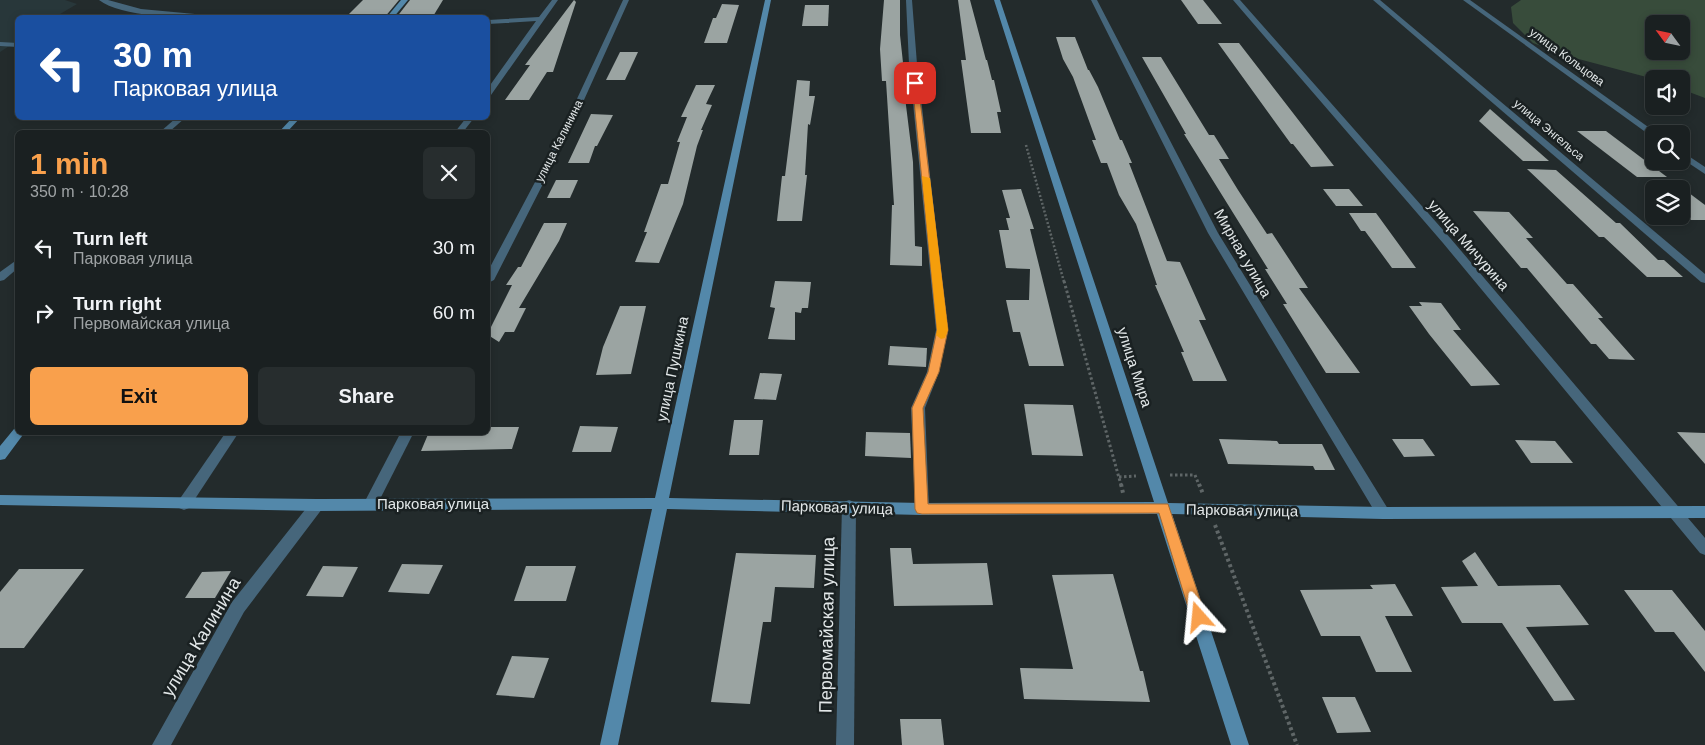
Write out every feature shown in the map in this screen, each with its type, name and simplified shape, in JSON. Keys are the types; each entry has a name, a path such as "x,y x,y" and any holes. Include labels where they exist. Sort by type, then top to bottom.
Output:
{"street":[{"path":"102,0 115,6 136,10 181,15"},
{"path":"392,15 405,0"},
{"path":"490,90 555,0"},
{"name":"улица Калинина","path":"490,276 566,131 626,0"},
{"name":"улица Пушкина","path":"609,745 768,0"},
{"path":"909,0 912,64 942,330 933,372 918,408 922,509"},
{"name":"улица Мира","path":"997,0 1240,745"},
{"name":"Мирная улица","path":"1094,0 1212,233 1383,513"},
{"name":"улица Мичурина","path":"1236,0 1447,241 1676,512 1705,549"},
{"name":"улица Энгельса","path":"1376,0 1705,280"},
{"name":"улица Кольцова","path":"1466,0 1645,128"},
{"path":"490,22 540,19"},
{"path":"0,44 15,45"},
{"path":"166,130 179,120"},
{"path":"285,130 294,120"},
{"path":"461,130 468,120"},
{"path":"1690,160 1705,171"},
{"path":"0,278 15,265"},
{"path":"0,455 17,435"},
{"path":"184,504 231,435"},
{"path":"370,503 406,435"},
{"name":"Парковая улица","path":"0,500 317,505 370,503 660,503 922,509 1164,508 1383,513 1705,512"},
{"name":"улица Калинина","path":"161,745 238,607 317,505"},
{"name":"Первомайская улица","path":"845,745 849,506"}],"path":[{"path":"1026,142 1128,508"},
{"path":"1209,509 1297,745"}],"shaded area":[{"path":"0,0 65,0 77,4 58,15 15,15 15,42 0,52"}],"green space":[{"path":"1521,0 1705,0 1705,98 1690,92 1690,70 1645,70 1645,77 1571,57 1533,43 1513,23 1511,7"}],"building":[{"path":"363,0 399,0 386,15 348,15"},
{"path":"410,0 443,0 434,15 398,15"},
{"path":"574,0 576,2 553,72 547,72 529,100 505,100 530,65 525,65"},
{"path":"884,0 900,0 900,35 905,81 903,81 913,162 915,246 922,247 922,266 890,265 892,205 894,205 886,81 882,81 880,49"},
{"path":"958,0 970,0 992,80 994,80 1001,112 997,112 1001,133 971,133 961,60 966,60"},
{"path":"1181,0 1203,0 1222,24 1198,24"},
{"path":"722,4 739,5 727,43 704,43 713,18 716,18"},
{"path":"805,5 829,5 828,26 802,26"},
{"path":"1056,37 1075,37 1088,70 1098,87 1120,140 1122,140 1132,163 1129,163 1167,261 1180,262 1206,320 1199,320 1227,381 1193,381 1181,352 1184,352 1155,285 1157,285 1136,224 1119,195 1107,163 1101,163 1092,140 1096,140"},
{"path":"1218,43 1239,43 1334,166 1311,167 1293,144 1291,144"},
{"path":"620,52 638,52 625,80 606,80"},
{"path":"1142,57 1161,57 1209,135 1214,135 1229,159 1219,159 1238,190 1267,234 1272,233 1308,288 1299,288 1360,373 1326,373 1283,304 1287,304 1265,269 1268,269 1184,134 1186,134"},
{"path":"797,80 810,81 809,96 815,96 810,125 808,124 805,175 807,175 802,221 777,221 782,176 785,176"},
{"path":"696,85 715,85 706,104 712,105 701,130 703,130 697,146 683,204 659,263 635,262 647,232 644,232 661,184 668,184 680,142 677,142 687,117 681,117"},
{"path":"1490,109 1549,161 1523,161 1479,121"},
{"path":"591,114 613,115 597,146 595,146 589,163 568,163"},
{"path":"1577,131 1606,131 1645,160 1645,170 1658,170 1667,177 1637,177"},
{"path":"1527,169 1556,170 1616,223 1620,223 1658,260 1664,260 1683,277 1647,277 1604,237 1599,237"},
{"path":"556,180 578,180 570,198 547,198"},
{"path":"1021,189 1034,229 1030,229 1064,366 1029,366 1020,332 1013,332 1006,300 1029,300 1030,269 1006,268 999,230 1009,230 1006,218 1010,218 1002,190"},
{"path":"1323,189 1349,189 1363,206 1336,206"},
{"path":"1690,194 1705,205 1705,220 1691,220"},
{"path":"1473,211 1509,212 1533,238 1526,238 1567,284 1573,284 1603,318 1598,318 1635,360 1609,359 1596,344 1591,344 1527,268 1521,268"},
{"path":"1349,213 1376,213 1416,268 1392,268 1365,231 1361,231"},
{"path":"544,223 567,223 559,241 519,308 526,308 514,332 505,332 499,342 490,336 490,329 512,285 506,285 518,267 521,267"},
{"path":"775,281 811,282 808,308 802,308 801,313 795,312 795,340 768,339 775,308 770,307"},
{"path":"1419,302 1441,303 1461,330 1453,330 1500,385 1471,386 1409,306 1422,306"},
{"path":"620,306 646,306 631,374 596,375 603,347"},
{"path":"890,346 927,348 926,367 888,365"},
{"path":"760,373 782,374 776,400 754,399"},
{"path":"1024,404 1073,405 1083,456 1032,455"},
{"path":"734,420 763,420 759,455 729,455"},
{"path":"580,426 618,427 611,452 572,452"},
{"path":"490,427 519,427 512,449 421,451 428,435 490,435"},
{"path":"866,432 910,433 911,458 865,456"},
{"path":"1677,432 1705,433 1705,464"},
{"path":"1219,439 1277,441 1279,444 1322,444 1335,470 1315,470 1313,466 1228,464"},
{"path":"1392,439 1423,439 1435,456 1404,457"},
{"path":"1515,440 1555,441 1573,463 1531,463"},
{"path":"890,548 911,548 913,564 987,563 993,605 894,606"},
{"path":"1475,552 1498,586 1560,585 1589,625 1526,627 1575,700 1554,701 1502,623 1462,623 1441,587 1478,586 1462,561"},
{"path":"736,553 816,555 814,588 775,587 771,622 763,622 750,704 711,702"},
{"path":"402,564 443,565 429,594 388,592"},
{"path":"323,566 358,567 343,597 306,596"},
{"path":"526,566 576,566 566,601 514,601"},
{"path":"19,569 84,569 24,648 0,648 0,592"},
{"path":"231,571 215,598 185,598 202,572"},
{"path":"1113,574 1140,671 1143,671 1150,702 1024,699 1020,668 1073,669 1052,575"},
{"path":"1395,584 1413,616 1385,616 1412,672 1376,672 1360,636 1321,636 1300,590 1373,589 1370,585"},
{"path":"1624,590 1672,590 1705,631 1705,672 1674,632 1655,632"},
{"path":"512,656 549,658 534,698 496,695"},
{"path":"1322,697 1355,697 1371,732 1337,733"},
{"path":"900,719 941,719 944,745 902,745"}],"slow traffic":[{"path":"925,178 942,330 941,335"}],"route":[{"path":"915,83 942,330 933,372 918,408 922,509 1164,508 1199,617"}]}
